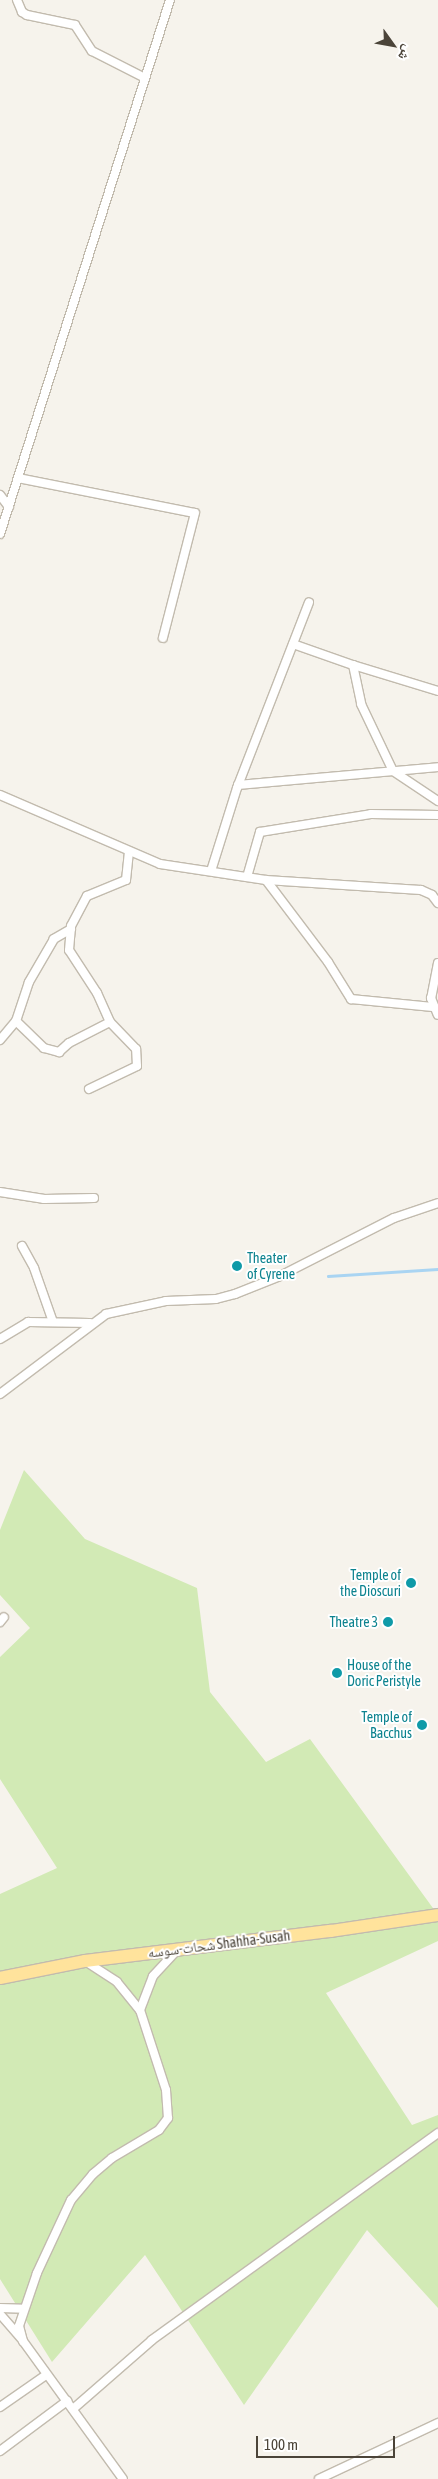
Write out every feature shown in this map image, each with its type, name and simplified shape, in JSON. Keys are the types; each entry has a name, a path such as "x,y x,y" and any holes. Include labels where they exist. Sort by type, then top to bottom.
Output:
{"main road":[{"name":"شحات-سوسه Shahha-Susah","path":"0,1978 85,1961 438,1914"}],"street":[{"path":"17,0 22,12 27,15 75,25 92,51 145,78"},
{"path":"0,534 170,0"},
{"path":"18,478 195,513 163,638"},
{"path":"0,495 9,507"},
{"path":"211,871 238,785 309,602"},
{"path":"293,644 438,691"},
{"path":"353,665 361,704 393,771 438,801"},
{"path":"238,785 438,767"},
{"path":"0,795 160,864 266,880 421,890 435,894 438,903"},
{"path":"427,815 438,805"},
{"path":"247,877 260,832 371,814 438,815"},
{"path":"89,1089 137,1066 136,1049 110,1022 96,993 70,950 71,929 86,896 126,880 129,851"},
{"path":"266,880 328,962 351,999 404,1007 433,1007"},
{"path":"0,1040 16,1021 29,982 54,939 71,929"},
{"path":"438,964 431,991 433,1007 438,1015"},
{"path":"16,1021 44,1048 59,1052 69,1043 110,1022"},
{"path":"0,1192 44,1199 94,1198"},
{"path":"0,1394 90,1323 106,1314 166,1301 216,1299 236,1294 280,1276 394,1218 438,1203"},
{"path":"22,1246 34,1268 53,1322"},
{"path":"0,1340 28,1322 90,1323"},
{"path":"140,2010 152,1976 178,1950"},
{"path":"23,2341 19,2326 24,2310 70,2200 93,2174 112,2158 159,2130 168,2118 166,2090 140,2010 117,1982 85,1961"},
{"path":"73,2409 152,2340 438,2133"},
{"path":"0,2308 24,2310"},
{"path":"0,2314 23,2341 123,2479"},
{"path":"0,2407 46,2375"},
{"path":"0,2451 67,2401"},
{"path":"319,2479 438,2423"}],"green space":[{"path":"24,1470 85,1539 197,1588 210,1692 266,1762 310,1739 438,1915 438,1941 326,1993 412,2125 438,2115 438,2308 367,2230 244,2405 145,2255 52,2362 0,2279 0,1894 57,1868 0,1779 0,1657 30,1628 0,1595 0,1530"}],"waterway":[{"path":"328,1276 438,1269"}],"place":[{"name":"Theater of Cyrene","path":"237,1266"},
{"name":"Temple of the Dioscuri","path":"411,1583"},
{"name":"Theatre 3","path":"388,1622"},
{"name":"House of the Doric Peristyle","path":"337,1673"},
{"name":"Temple of Bacchus","path":"422,1725"}]}
